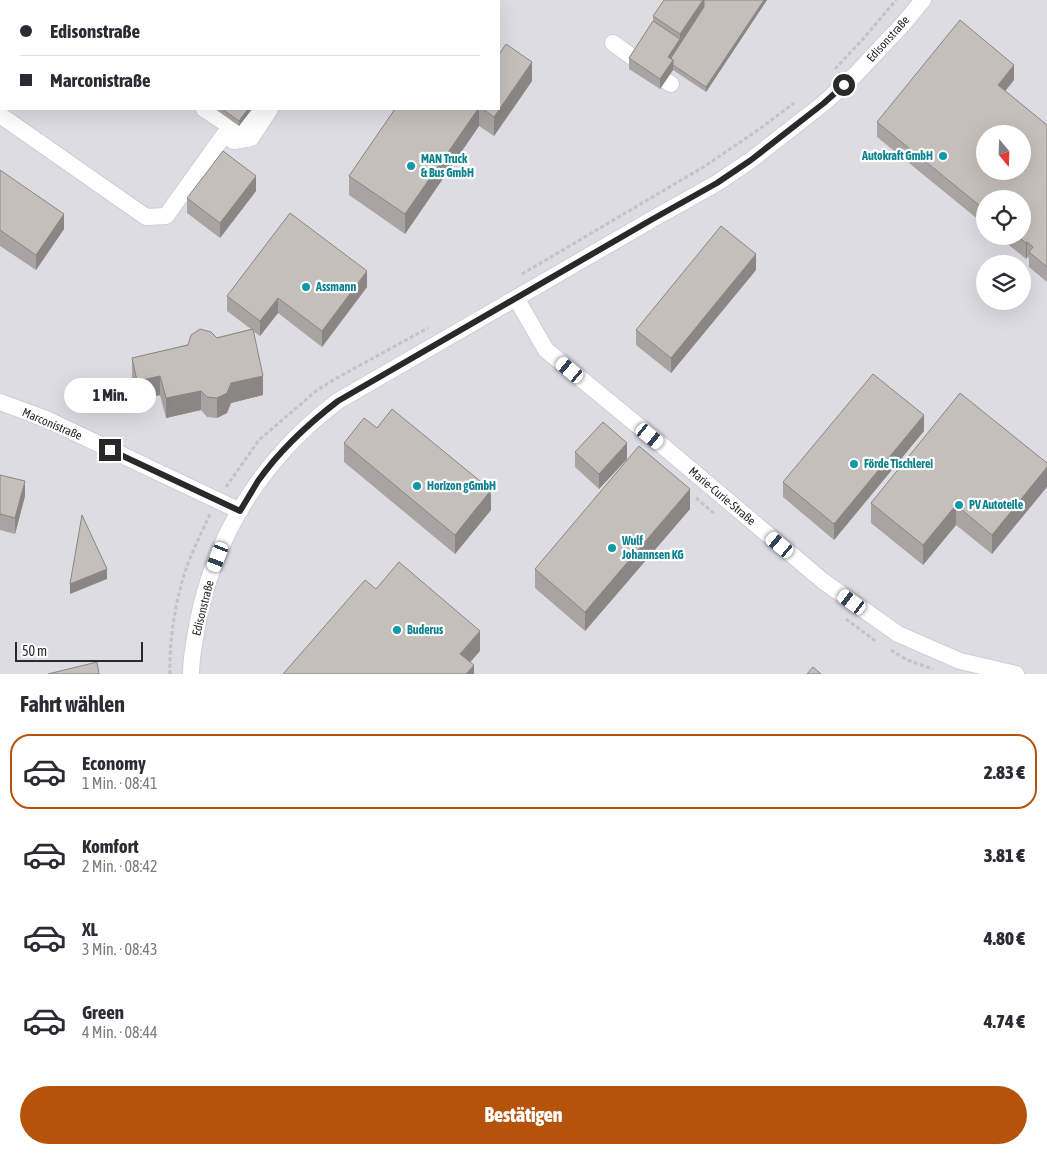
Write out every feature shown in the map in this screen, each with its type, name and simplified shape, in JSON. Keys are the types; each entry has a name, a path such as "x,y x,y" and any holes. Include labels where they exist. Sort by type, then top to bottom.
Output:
{"street":[{"name":"Edisonstraße","path":"191,674 192,652 202,603 224,538 259,480 292,440 320,415 347,396 717,183 751,160 824,103 855,76 923,0"},
{"path":"613,43 635,59"},
{"path":"206,110 236,130 246,126 257,110"},
{"path":"0,114 146,217 166,216 222,133 234,141 250,138 269,110"},
{"name":"Marie-Curie-Straße","path":"516,298 546,350 823,581 898,634 960,661 1016,674"},
{"name":"Marconistraße","path":"0,402 46,419 240,511"}],"shaded area":[{"path":"500,0 1047,0 1047,674 0,674 0,110 500,110"}],"building":[{"path":"664,0 703,0 680,34 653,16"},
{"path":"704,0 764,0 706,87 673,65 671,58 704,7"},
{"name":"Autokraft GmbH","path":"960,20 1014,65 998,85 1047,125 1047,267 1029,252 1033,247 1031,245 1031,190 976,190 976,203 877,122"},
{"path":"653,21 680,39 668,57 673,60 660,79 629,58"},
{"path":"506,44 532,62 500,108 500,53"},
{"path":"223,110 247,110 239,121"},
{"name":"MAN Truck & Bus GmbH","path":"394,110 477,110 405,214 349,176"},
{"path":"484,110 499,110 494,117"},
{"path":"223,151 256,176 220,223 187,198"},
{"path":"0,170 64,214 36,255 0,230"},
{"name":"Assmann","path":"290,213 367,271 322,331 278,298 260,321 227,296"},
{"path":"721,226 756,254 671,358 636,330"},
{"path":"200,329 211,332 217,338 253,329 263,376 231,383 227,393 217,398 207,397 201,391 166,398 160,376 137,381 132,358 188,345 191,335"},
{"name":"Förde Tischlerei","path":"873,374 924,415 834,524 783,482"},
{"name":"PV Autoteile","path":"960,393 1047,463 1047,467 992,535 956,505 923,545 871,503"},
{"name":"Horizon gGmbH","path":"392,409 491,490 455,535 344,443 364,418 377,428"},
{"path":"603,422 627,443 599,474 575,452"},
{"name":"Wulf Johannsen KG","path":"639,446 690,489 585,612 535,569"},
{"path":"0,475 25,481 15,518 0,514"},
{"path":"82,515 107,569 70,584"},
{"name":"Buderus","path":"399,562 480,631 460,654 474,665 466,674 283,674 365,580 376,589"},
{"path":"97,662 99,674 48,674"},
{"path":"813,667 821,674 807,674"}],"place":[{"name":"Autokraft GmbH","path":"943,156"},
{"name":"MAN Truck & Bus GmbH","path":"411,166"},
{"name":"Assmann","path":"306,287"},
{"name":"Förde Tischlerei","path":"854,464"},
{"name":"Horizon gGmbH","path":"417,486"},
{"name":"PV Autoteile","path":"959,505"},
{"name":"Wulf Johannsen KG","path":"612,548"},
{"name":"Buderus","path":"397,630"}],"route":[{"path":"110,450 240,511 274,460 292,440 338,401 717,183 751,160 844,85"}]}
